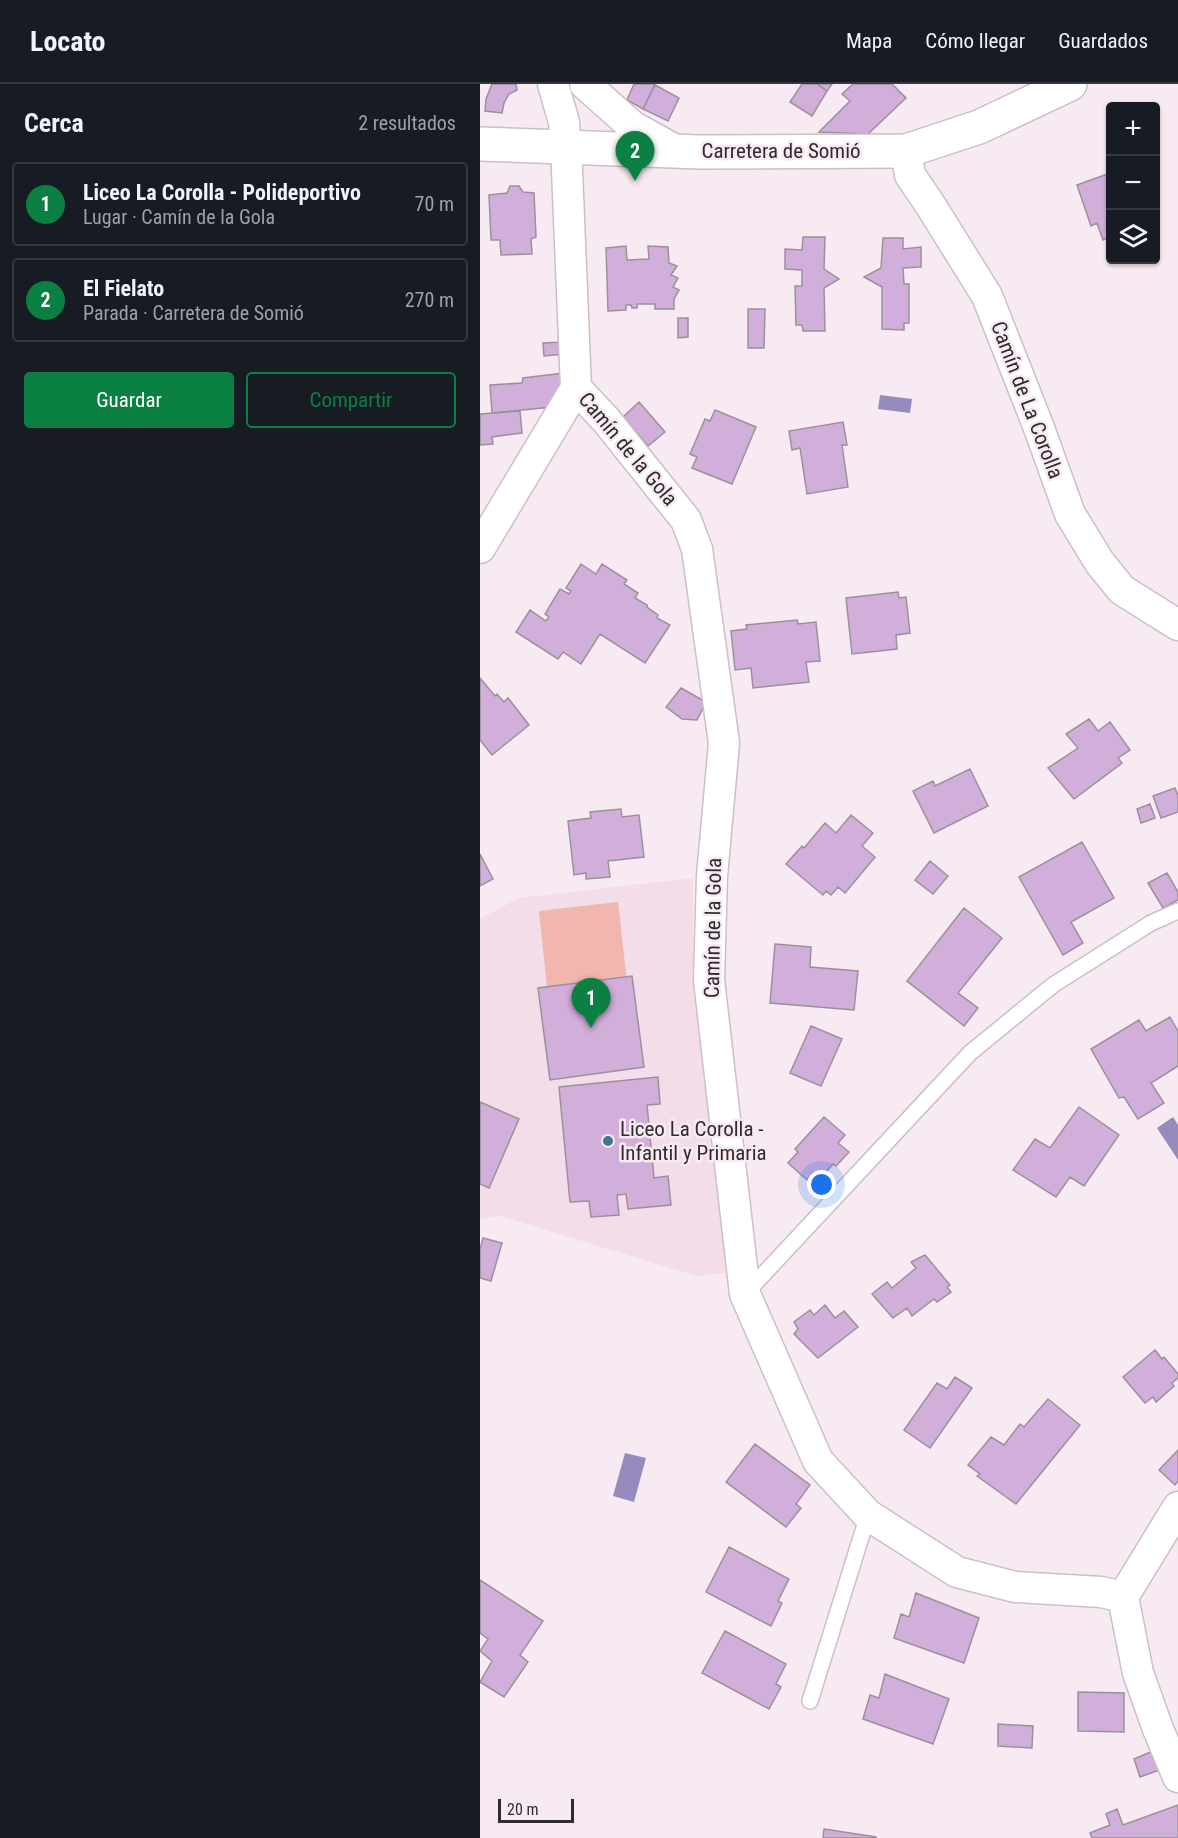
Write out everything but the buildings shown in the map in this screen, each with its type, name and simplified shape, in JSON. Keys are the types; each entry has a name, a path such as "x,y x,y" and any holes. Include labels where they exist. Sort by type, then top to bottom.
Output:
{"street":[{"name":"Camín de la Gola","path":"553,84 564,122 566,146 576,388 606,420 686,520 697,549 724,743 711,876 709,980 745,1294 818,1461 868,1515 957,1572 1015,1587 1101,1592 1123,1597"},
{"path":"585,84 632,126 675,150"},
{"name":"Carretera de Somió","path":"480,144 700,152 906,151 979,127 1070,84"},
{"name":"Camín de La Corolla","path":"906,151 910,175 987,296 1040,428 1070,514 1100,563 1122,590 1178,625"},
{"path":"480,548 576,388"},
{"path":"1178,1507 1123,1597 1138,1673 1178,1777"}],"lane":[{"path":"745,1294 970,1053 1053,985 1151,924 1178,911"},
{"path":"810,1701 868,1515"}],"shaded area":[{"path":"880,395 912,399 910,413 878,409"},
{"path":"693,878 693,977 734,1272 696,1276 501,1216 480,1219 480,919 519,898"},
{"path":"618,902 636,1062 556,1071 539,911"},
{"path":"1173,1117 1178,1125 1178,1160 1157,1128"},
{"path":"625,1453 646,1458 634,1502 613,1496"}],"place":[{"name":"El Fielato","path":"635,181"},
{"name":"Liceo La Corolla - Polideportivo","path":"591,1028"},
{"name":"Liceo La Corolla - Infantil y Primaria","path":"608,1141"}]}
